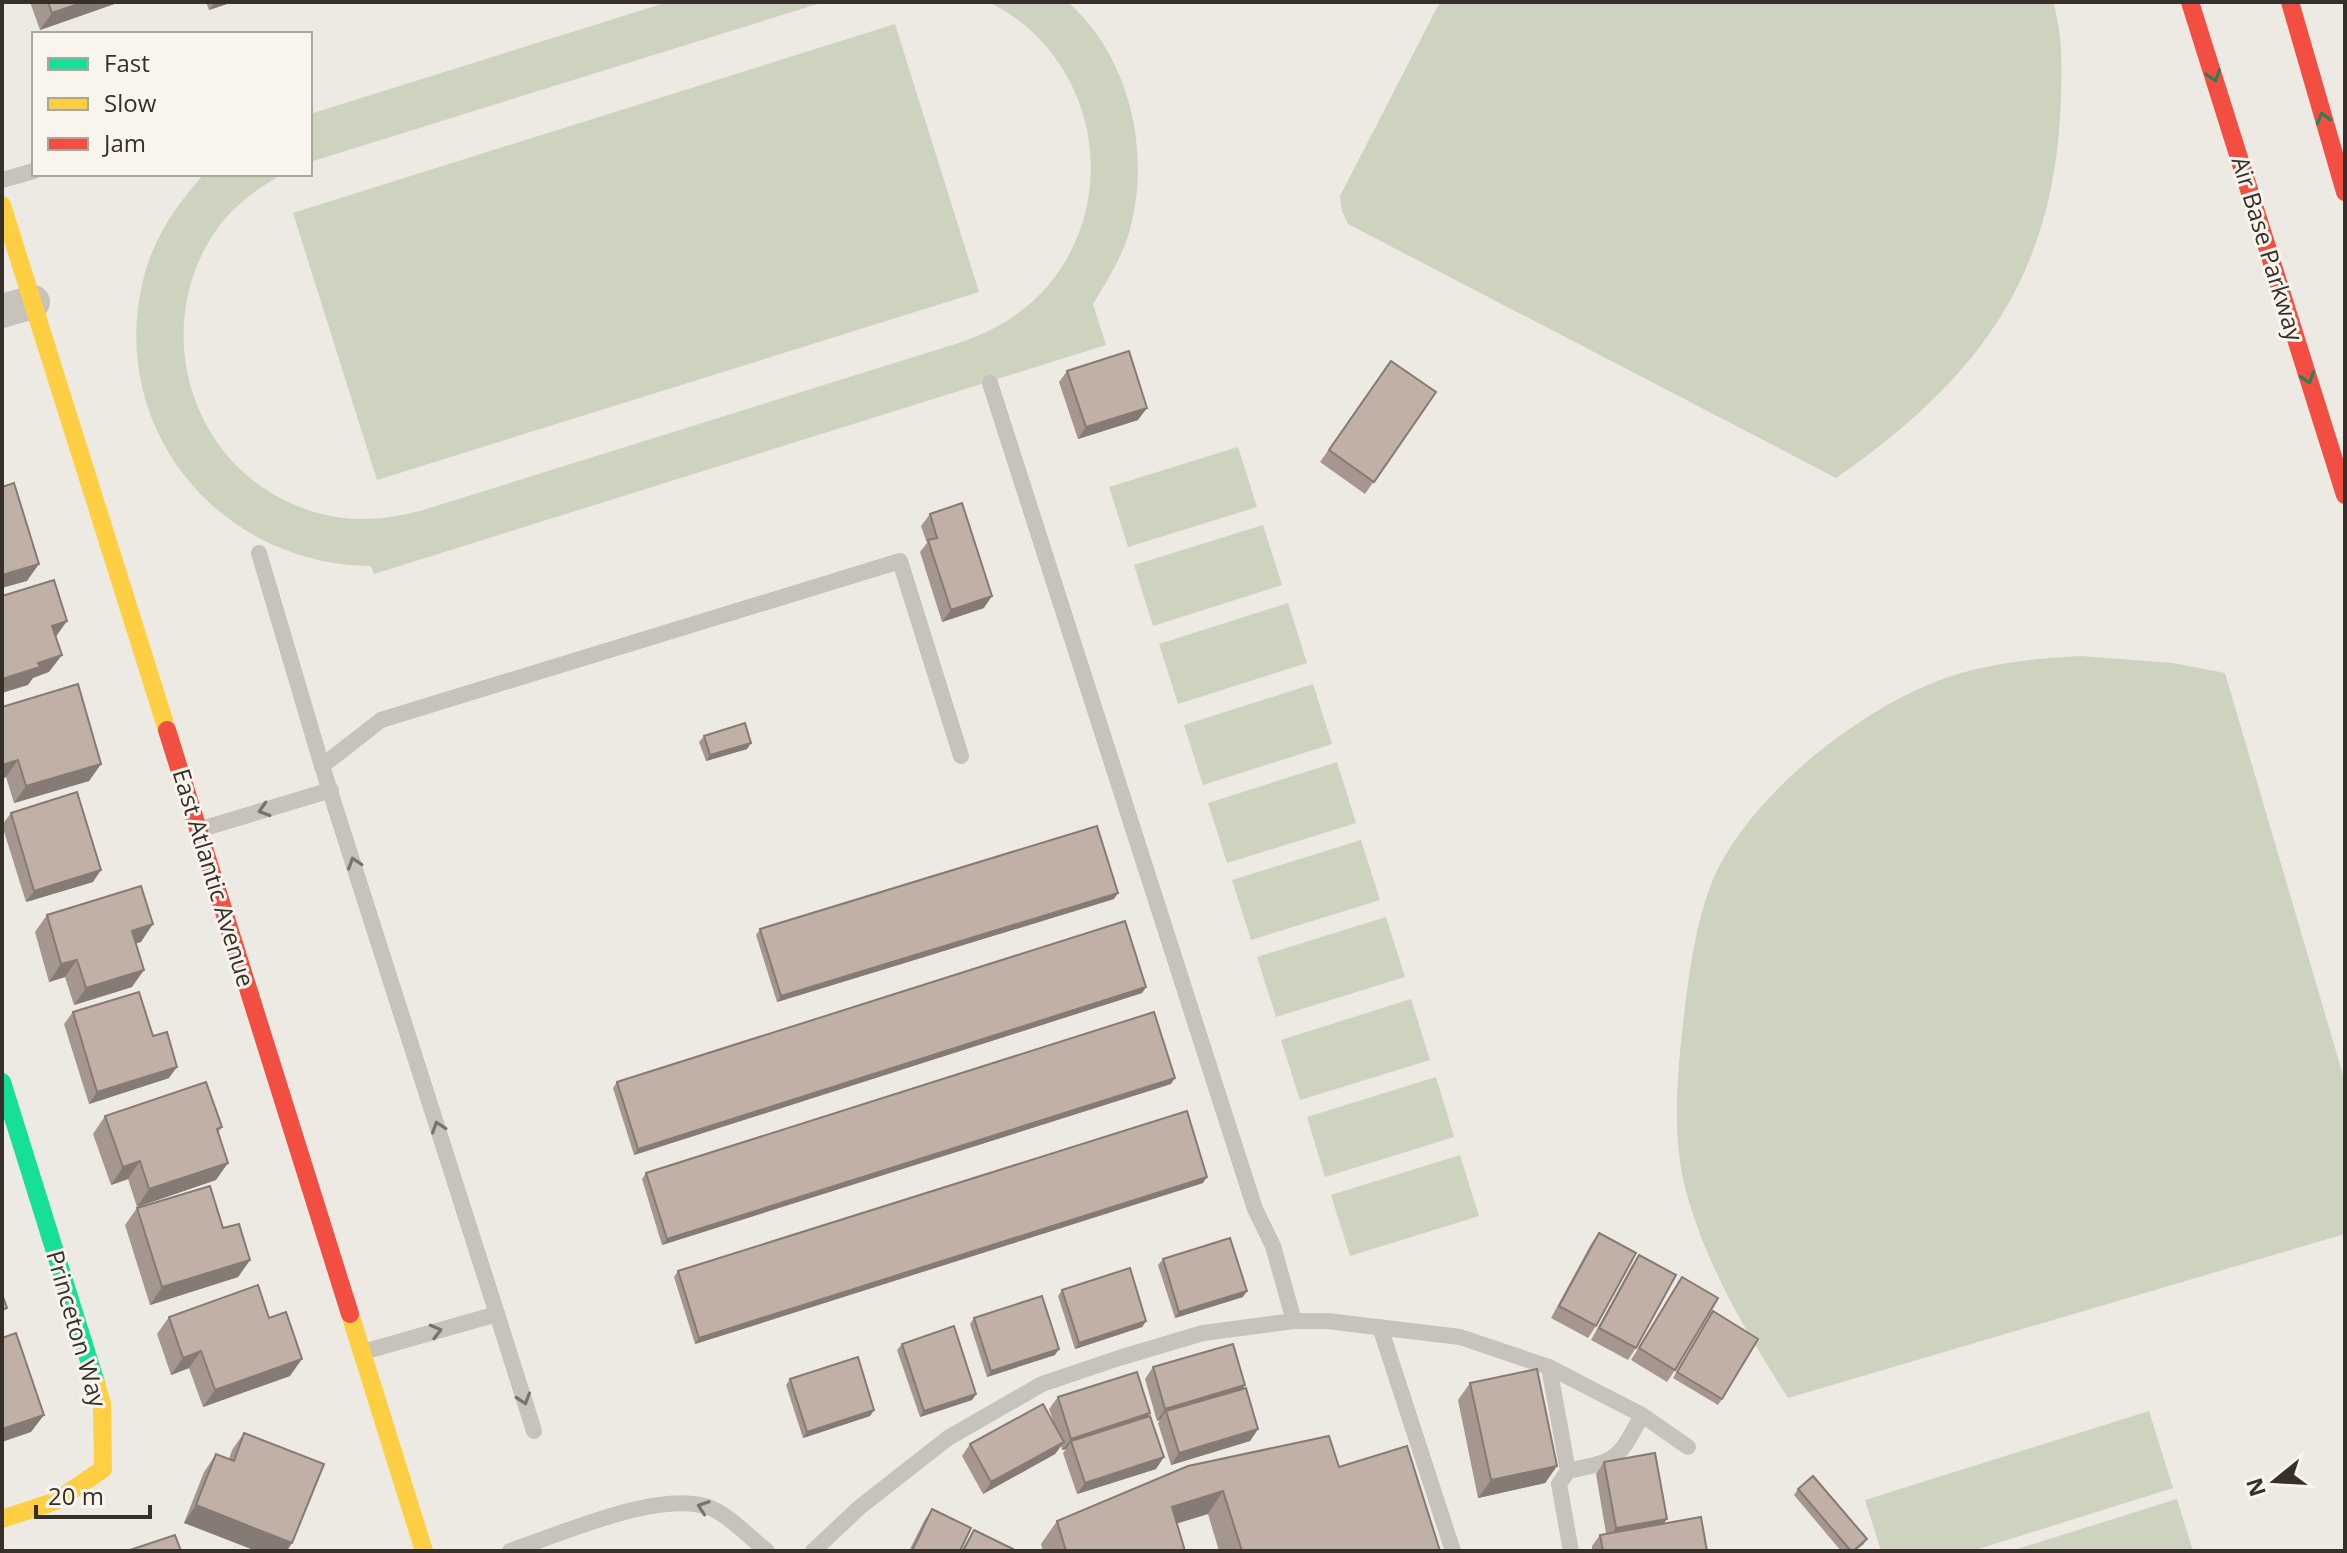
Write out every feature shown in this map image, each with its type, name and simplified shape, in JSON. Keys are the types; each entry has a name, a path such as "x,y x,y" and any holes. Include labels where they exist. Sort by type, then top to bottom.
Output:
{"street":[{"name":"Air Base Parkway","path":"2190,2 2345,495"},
{"path":"2290,2 2345,192"},
{"name":"East Atlantic Avenue","path":"2,205 17,306 198,830 424,1551"},
{"name":"Princeton Way","path":"2,1082 102,1404 103,1469 56,1501 2,1519"}],"lane":[{"path":"2,180 32,172"},
{"path":"990,383 1255,1209 1273,1246 1294,1321"},
{"path":"259,553 322,766 534,1431"},
{"path":"322,766 381,720 900,561 961,756"},
{"path":"198,830 331,790"},
{"path":"361,1353 497,1314"},
{"path":"813,1551 860,1507 948,1438 1042,1384 1203,1333 1294,1321 1327,1321 1460,1337 1549,1367 1642,1415 1688,1447"},
{"path":"1380,1327 1453,1551"},
{"path":"1549,1367 1568,1471"},
{"path":"1571,1551 1559,1484 1568,1471 1610,1462 1624,1447 1642,1415"},
{"path":"510,1551 648,1505 686,1501 714,1510 767,1551"}],"green space":[{"path":"668,2 824,2 312,161 312,113"},
{"path":"988,2 1068,2 1090,25 1108,52 1122,81 1131,112 1137,144 1135,208 1127,239 1093,304 1106,345 374,574 371,566 314,559 263,540 219,511 182,473 156,428 140,377 137,323 147,266 171,217 202,176 279,176 231,212 198,262 187,298 184,334 187,371 197,406 214,438 238,467 279,497 327,515 373,519 420,511 965,341 996,327 1041,293 1062,266 1078,236 1087,203 1091,170 1088,136 1079,103 1064,71 1049,50 1011,15"},
{"path":"1440,2 2053,2 2061,44 2062,73 2053,177 2040,231 2020,281 1995,326 1964,367 1927,406 1836,478 1348,224 1340,196"},
{"path":"895,24 979,292 377,480 293,213"},
{"path":"1238,447 1257,507 1128,547 1109,487"},
{"path":"1263,525 1282,585 1153,626 1134,565"},
{"path":"1288,603 1307,663 1178,704 1159,644"},
{"path":"2081,656 2173,663 2225,673 2345,1082 2345,1234 1788,1398 1742,1323 1715,1270 1693,1215 1678,1147 1678,1085 1688,988 1693,952 1712,882 1729,849 1753,816 1783,784 1816,754 1889,704 1926,686 1976,669 2020,661"},
{"path":"1313,684 1332,744 1203,785 1184,725"},
{"path":"1337,762 1356,823 1227,863 1208,803"},
{"path":"1361,840 1380,900 1251,940 1232,880"},
{"path":"1386,917 1405,977 1276,1017 1257,957"},
{"path":"1411,999 1430,1060 1300,1100 1281,1040"},
{"path":"1436,1077 1454,1137 1325,1177 1307,1117"},
{"path":"1460,1155 1479,1216 1350,1256 1331,1195"},
{"path":"2149,1411 2173,1488 1972,1551 1881,1551 1865,1500"},
{"path":"2177,1499 2193,1551 2011,1551"}],"building":[{"path":"48,2 84,2 52,13"},
{"path":"1129,351 1147,408 1086,427 1067,371"},
{"path":"1391,361 1436,392 1374,482 1329,450"},
{"path":"14,483 39,564 2,575 2,487"},
{"path":"962,503 992,596 951,610 928,540 937,538 930,514"},
{"path":"54,580 67,621 52,626 62,655 38,663 40,667 2,679 2,596"},
{"path":"78,684 101,764 26,786 18,760 2,765 2,707"},
{"path":"745,723 751,743 710,755 704,736"},
{"path":"77,792 101,870 34,891 11,813"},
{"path":"1097,826 1118,893 781,996 760,929"},
{"path":"141,886 153,924 132,931 144,970 86,988 77,960 61,964 47,915"},
{"path":"1125,921 1146,987 638,1149 617,1082"},
{"path":"139,992 153,1036 167,1032 177,1067 97,1092 73,1012"},
{"path":"1154,1012 1175,1078 667,1239 646,1173"},
{"path":"206,1082 222,1127 217,1129 228,1163 149,1189 140,1161 123,1167 105,1116"},
{"path":"1187,1111 1207,1177 699,1338 678,1271"},
{"path":"210,1186 223,1228 239,1224 250,1260 162,1287 137,1208"},
{"path":"1599,1233 1636,1253 1596,1326 1559,1306"},
{"path":"1230,1238 1247,1291 1179,1312 1163,1259"},
{"path":"1639,1255 1676,1275 1636,1348 1599,1328"},
{"path":"1130,1268 1146,1321 1079,1343 1062,1290"},
{"path":"1682,1277 1718,1298 1675,1370 1639,1348"},
{"path":"258,1285 269,1318 286,1312 302,1359 215,1390 201,1351 183,1358 169,1317"},
{"path":"1042,1296 1059,1349 991,1371 974,1318"},
{"path":"1713,1311 1758,1339 1722,1399 1677,1372"},
{"path":"954,1326 976,1394 924,1411 902,1344"},
{"path":"16,1333 44,1415 2,1429 2,1338"},
{"path":"1233,1344 1245,1385 1165,1409 1153,1367"},
{"path":"858,1357 874,1410 807,1432 790,1379"},
{"path":"1537,1369 1557,1466 1491,1480 1470,1383"},
{"path":"1137,1372 1150,1413 1071,1439 1058,1397"},
{"path":"1246,1388 1258,1429 1179,1453 1166,1411"},
{"path":"1043,1404 1064,1442 991,1482 970,1444"},
{"path":"1150,1416 1164,1457 1085,1483 1071,1441"},
{"path":"244,1433 324,1464 292,1543 196,1505 216,1454 234,1461"},
{"path":"1329,1436 1339,1467 1407,1446 1440,1551 1242,1551 1223,1491 1172,1507 1185,1551 1066,1551 1057,1521 1188,1466"},
{"path":"1655,1453 1667,1519 1616,1528 1604,1462"},
{"path":"1813,1476 1867,1539 1853,1551 1798,1489"},
{"path":"932,1509 971,1528 960,1551 912,1551"},
{"path":"1701,1517 1707,1551 1603,1551 1600,1535"},
{"path":"974,1530 1013,1549 1012,1551 963,1551"},
{"path":"175,1535 181,1551 127,1551"}],"traffic: fast":[{"path":"2,1082 96,1383"}],"traffic: slow":[{"path":"2,205 167,730"},
{"path":"350,1314 424,1551"},
{"path":"2,1519 56,1501 103,1469 102,1404 96,1383"}],"traffic: jam":[{"path":"2190,2 2345,495"},
{"path":"2290,2 2345,192"},
{"path":"167,730 350,1314"}]}
